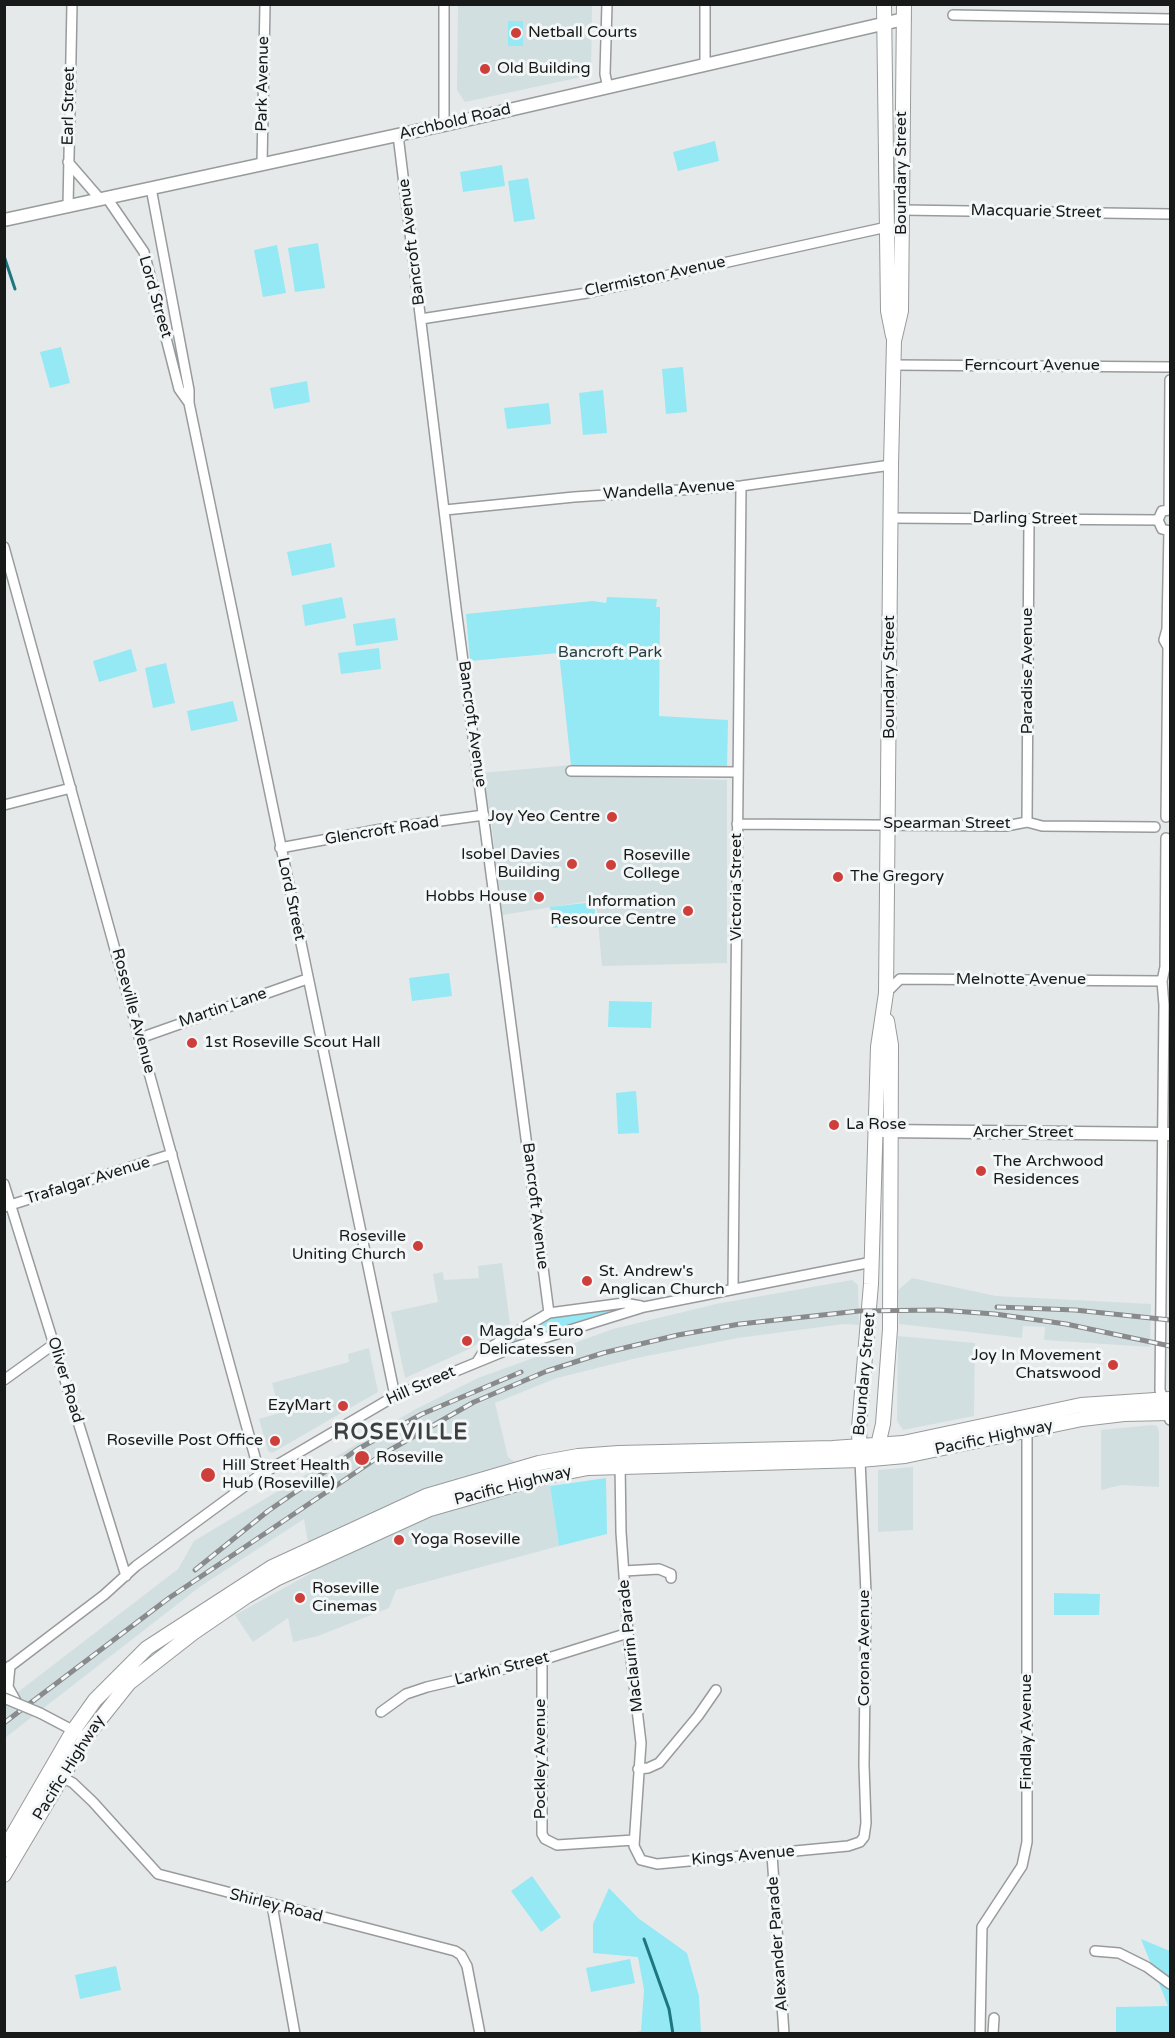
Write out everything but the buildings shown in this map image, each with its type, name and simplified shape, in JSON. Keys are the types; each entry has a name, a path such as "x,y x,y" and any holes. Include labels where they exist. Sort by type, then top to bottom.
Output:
{"highway":[{"name":"Boundary Street","path":"884,4 888,311 894,341"},
{"name":"Boundary Street","path":"885,1012 891,1045 890,1329 883,1424 878,1445 860,1453 872,1262 878,1047 886,993 891,465 894,341 901,311 904,4"},
{"name":"Pacific Highway","path":"4,1851 80,1734 94,1700 147,1648 272,1567 426,1496 554,1460 619,1453 913,1455 1027,1424 1081,1405 1168,1409"},
{"name":"Pacific Highway","path":"878,1445 1027,1424"},
{"name":"Pacific Highway","path":"80,1734 147,1668 222,1612 276,1579 443,1504 563,1472 860,1453"},
{"name":"Pacific Highway","path":"4,1875 56,1774"}],"main road":[{"name":"Archbold Road","path":"4,220 444,125 904,20"},
{"name":"Archer Street","path":"875,1131 1167,1134"}],"street":[{"name":"Earl Street","path":"68,207 72,4"},
{"name":"Park Avenue","path":"262,164 265,4"},
{"path":"444,4 444,125"},
{"path":"606,4 605,74 608,88"},
{"path":"705,4 705,65"},
{"path":"953,15 1170,19"},
{"name":"Bancroft Avenue","path":"398,135 549,1312"},
{"name":"Lord Street","path":"68,162 104,199 144,252 180,389 189,403"},
{"name":"Lord Street","path":"151,188 189,390 189,403 395,1396"},
{"name":"Macquarie Street","path":"902,210 1170,214"},
{"name":"Clermiston Avenue","path":"421,319 587,292 887,227"},
{"name":"Ferncourt Avenue","path":"893,365 1170,367"},
{"path":"1168,1409 1160,1390 1167,1134 1162,981 1165,967 1168,837 1160,836 1155,827 1159,820 1168,817 1168,647 1164,640 1167,629 1170,531 1160,527 1158,520 1160,514 1170,509 1170,380"},
{"name":"Wandella Avenue","path":"445,510 574,497 741,486 891,465"},
{"name":"Victoria Street","path":"733,1288 741,486"},
{"name":"Darling Street","path":"891,518 1158,520"},
{"name":"Paradise Avenue","path":"1027,822 1029,520"},
{"name":"Roseville Avenue","path":"4,547 260,1475"},
{"path":"571,771 737,772"},
{"path":"4,805 70,788"},
{"name":"Glencroft Road","path":"280,848 382,829 484,815"},
{"name":"Spearman Street","path":"737,824 1005,826 1027,822 1042,826 1155,827"},
{"name":"Martin Lane","path":"140,1038 307,979"},
{"name":"Melnotte Avenue","path":"886,993 900,979 1162,981"},
{"name":"Trafalgar Avenue","path":"8,1206 172,1154"},
{"name":"Oliver Road","path":"4,1184 8,1206 54,1344 126,1576"},
{"name":"Hill Street","path":"7,1668 260,1475 395,1396 554,1333 644,1307 872,1262"},
{"path":"477,1362 484,1351 524,1324 549,1312 624,1303 644,1307"},
{"path":"4,1380 54,1344"},
{"name":"Findlay Avenue","path":"980,2034 982,1927 1022,1866 1027,1842 1027,1424"},
{"name":"Maclaurin Parade","path":"619,1453 628,1633 641,1743 634,1840"},
{"name":"Corona Avenue","path":"860,1453 866,1593 864,1765 866,1823 864,1837"},
{"path":"624,1571 659,1569 670,1574 671,1578"},
{"name":"Larkin Street","path":"381,1712 406,1694 427,1687 542,1659 628,1633"},
{"name":"Pockley Avenue","path":"542,1659 542,1834 545,1839 557,1845 634,1840"},
{"path":"7,1668 7,1696 80,1734"},
{"path":"638,1768 648,1768 659,1763 698,1716 716,1690"},
{"name":"Shirley Road","path":"56,1774 93,1802 158,1874 455,1951 461,1955 466,1966 480,2034"},
{"name":"Kings Avenue","path":"634,1840 637,1856 651,1863 849,1846 860,1842 864,1837"},
{"name":"Alexander Parade","path":"772,1854 784,2034"},
{"path":"272,1905 295,2034"},
{"path":"1095,1951 1119,1953 1147,1967 1170,1984"},
{"path":"993,2034 994,2018"}],"shaded area":[{"path":"458,5 592,5 591,75 465,102 457,90"},
{"name":"Roseville College","path":"571,765 571,775 727,780 727,963 602,966 596,900 502,915 491,819 482,773"},
{"path":"502,1263 510,1324 469,1349 405,1378 391,1312 438,1302 433,1274 443,1272 444,1280 479,1278 478,1266"},
{"path":"912,1278 996,1296 1151,1304 1150,1347 1044,1340 1045,1327 1023,1326 1022,1338 899,1324 898,1290"},
{"path":"852,1280 858,1285 859,1325 844,1324 738,1338 637,1358 557,1378 495,1403 508,1457 550,1486 559,1546 396,1590 389,1608 318,1636 293,1642 288,1618 253,1642 235,1615 313,1572 304,1519 201,1586 5,1738 5,1702 178,1569 194,1541 414,1410 478,1378 613,1329 716,1304"},
{"path":"898,1336 975,1343 974,1416 903,1430 897,1421"},
{"path":"369,1348 378,1392 272,1453 268,1451 259,1419 280,1413 272,1383 349,1362 348,1354"},
{"path":"1157,1426 1159,1431 1159,1487 1121,1485 1101,1490 1101,1430"},
{"path":"913,1467 913,1530 878,1532 878,1470"}],"green space":[{"name":"Netball Courts","path":"508,21 523,21 523,46 508,46"},
{"path":"715,141 719,161 678,171 673,152"},
{"path":"502,165 505,186 463,192 460,172"},
{"path":"528,178 535,219 514,222 508,181"},
{"path":"318,243 325,288 295,292 288,248"},
{"path":"277,245 286,293 263,297 254,250"},
{"path":"61,347 70,383 50,388 40,352"},
{"path":"683,367 687,412 666,414 662,369"},
{"path":"307,381 310,402 274,409 270,388"},
{"path":"603,390 607,433 583,435 579,393"},
{"path":"549,403 551,424 507,429 504,408"},
{"path":"331,543 335,567 292,576 287,552"},
{"path":"342,597 346,618 305,626 302,605"},
{"name":"Bancroft Park","path":"607,597 657,599 656,607 660,607 659,716 728,720 727,769 571,765 559,653 470,661 466,614 593,601 606,603"},
{"path":"395,618 398,640 356,646 353,624"},
{"path":"379,648 381,669 341,674 338,653"},
{"path":"131,649 137,671 99,682 93,661"},
{"path":"166,663 175,703 153,708 145,668"},
{"path":"233,701 238,721 191,731 187,711"},
{"path":"594,902 596,922 553,928 550,907"},
{"path":"449,973 452,996 412,1001 409,978"},
{"path":"609,1001 652,1002 651,1028 608,1027"},
{"path":"636,1091 639,1133 618,1134 616,1093"},
{"path":"624,1307 541,1333 485,1354 554,1316"},
{"path":"606,1478 607,1534 559,1546 550,1486"},
{"path":"1054,1593 1100,1594 1099,1615 1054,1615"},
{"path":"532,1876 561,1917 541,1932 511,1891"},
{"path":"609,1888 638,1918 687,1953 699,1996 701,2033 632,2033 641,2031 644,1990 638,1957 593,1953 593,1924"},
{"path":"1141,1939 1170,1951 1170,2033 1116,2034 1116,2007 1168,2006"},
{"path":"630,1959 635,1983 591,1992 586,1968"},
{"path":"116,1966 121,1990 80,1999 75,1975"}],"waterway":[{"path":"4,256 15,289"},
{"path":"644,1939 669,2009 673,2034"}],"railway":[{"path":"997,1307 1075,1310 1170,1320"},
{"path":"4,1723 169,1598 383,1454 474,1402 547,1371 603,1353 678,1335 740,1324 859,1311 939,1310 995,1314 1066,1324 1170,1346"},
{"path":"195,1570 268,1511 358,1449 422,1414 521,1372"}],"place":[{"name":"Netball Courts","path":"516,33"},
{"name":"Old Building","path":"485,69"},
{"name":"Joy Yeo Centre","path":"612,817"},
{"name":"Isobel Davies Building","path":"572,864"},
{"name":"Roseville College","path":"611,865"},
{"name":"The Gregory","path":"838,877"},
{"name":"Hobbs House","path":"539,897"},
{"name":"Information Resource Centre","path":"688,911"},
{"name":"1st Roseville Scout Hall","path":"192,1043"},
{"name":"La Rose","path":"834,1125"},
{"name":"The Archwood Residences","path":"981,1171"},
{"name":"Roseville Uniting Church","path":"418,1246"},
{"name":"St. Andrew's Anglican Church","path":"587,1281"},
{"name":"Magda's Euro Delicatessen","path":"467,1341"},
{"name":"Joy In Movement Chatswood","path":"1113,1365"},
{"name":"EzyMart","path":"343,1406"},
{"name":"Roseville Post Office","path":"275,1441"},
{"name":"Roseville","path":"362,1458"},
{"name":"Hill Street Health Hub (Roseville)","path":"208,1475"},
{"name":"Yoga Roseville","path":"399,1540"},
{"name":"Roseville Cinemas","path":"300,1598"}],"district":[{"name":"ROSEVILLE","path":"401,1433"}]}
